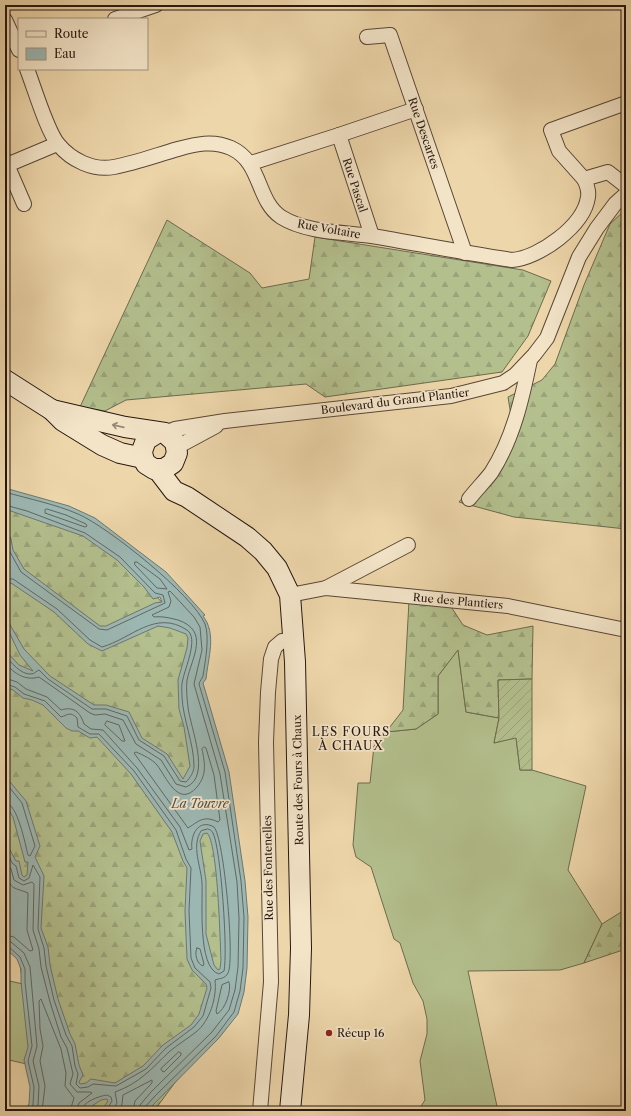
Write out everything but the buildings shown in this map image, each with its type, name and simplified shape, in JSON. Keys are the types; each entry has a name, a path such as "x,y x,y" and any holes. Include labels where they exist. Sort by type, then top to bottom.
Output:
{"street":[{"path":"117,18 156,5"},
{"path":"5,20 18,48"},
{"name":"Rue Descartes","path":"367,37 390,35 465,253"},
{"name":"Rue Voltaire","path":"26,70 57,144 73,159 83,164 98,167 112,167 200,143 217,143 231,148 251,163 267,200 279,216 294,224 314,229 372,236 512,260 523,259 542,251 560,238 572,225 583,210 588,198 588,189 584,179"},
{"path":"626,103 551,130 559,151 584,179 608,172 626,186"},
{"path":"251,163 416,109"},
{"name":"Rue Pascal","path":"339,134 372,236"},
{"path":"24,204 6,162 57,144"},
{"name":"Boulevard du Grand Plantier","path":"162,451 225,421 465,393 503,383 515,375 530,359 546,338 580,257 597,228 615,204 626,194"},
{"path":"469,499 490,473 503,450 520,409 530,359"},
{"path":"5,380 52,410 162,451"},
{"path":"52,410 63,421 102,445 120,453 162,451"},
{"name":"Route des Fours à Chaux","path":"162,451 187,497 247,537 263,551 280,572 290,595 294,640 301,968 290,1111"},
{"path":"326,588 408,545"},
{"name":"Rue des Plantiers","path":"290,595 326,588 508,606 626,630"},
{"name":"Rue des Fontenelles","path":"260,1111 271,982 266,742 268,692 271,658 275,648 282,641 294,640"}],"green space":[{"path":"626,209 626,529 514,517 459,502 490,466 512,422 508,397 542,380 555,364 584,285 610,224"},
{"path":"167,220 250,273 262,288 309,279 315,237 523,270 551,281 528,336 502,372 325,397 306,384 126,400 105,411 80,407"},
{"path":"5,499 101,540 193,634 225,814 227,1012 154,1111 34,1111 35,1066 19,958 5,942"},
{"path":"409,601 450,605 463,625 487,635 533,626 532,679 498,680 499,718 466,712 458,650 438,676 438,714 416,729 386,732 403,710"},
{"path":"458,649 466,712 499,718 494,743 516,737 520,770 532,770 586,786 568,870 602,924 584,963 560,970 468,971 498,1111 418,1111 425,1100 420,1061 427,1034 427,1019 423,1001 413,983 400,943 394,939 371,867 356,857 353,845 358,783 370,783 374,746 386,732 416,729 438,714 438,676"},
{"path":"532,679 532,770 520,770 516,738 494,743 499,718 498,680"},
{"path":"626,909 626,949 584,963 602,924"},
{"path":"5,980 23,984 35,1066 5,1059"}],"water":[{"name":"La Touvre","path":"5,488 69,506 95,518 166,572 205,615 203,616 210,630 210,655 206,679 203,683 229,772 245,881 248,917 247,968 244,992 238,1014 219,1038 147,1111 101,1111 108,1101 107,1099 101,1100 84,1111 24,1111 29,1104 30,1087 24,1060 28,1047 21,969 17,959 5,948 5,841 16,861 19,861 22,875 24,877 27,875 28,862 25,862 13,817 5,804 5,776 26,801 40,846 35,857 44,876 41,928 48,947 50,965 58,999 75,1044 79,1065 83,1075 79,1082 80,1084 86,1083 91,1079 115,1083 143,1066 163,1045 191,1025 199,1014 207,988 206,984 192,970 187,959 185,911 187,868 172,832 131,774 97,737 90,738 78,731 72,731 66,728 43,705 23,698 13,690 5,687 5,650 19,665 33,671 20,655 10,634 5,629 5,616 24,649 50,676 94,705 106,705 129,712 142,738 167,754 183,779 190,766 184,727 179,709 178,680 187,648 188,638 186,634 170,628 158,626 102,651 88,644 54,612 11,583 8,584 7,587 9,593 5,608 5,527 11,539 13,550 24,569 100,626 106,626 155,603 162,602 160,597 153,599 144,587 117,560 83,536 5,509","holes":["207,833 211,841 214,854 219,914 221,960 220,969 218,970 214,965 206,934 206,881 200,841 203,834"]}],"place":[{"name":"Récup 16","path":"329,1033"}],"district":[{"name":"LES FOURS À CHAUX","path":"351,739"}]}
